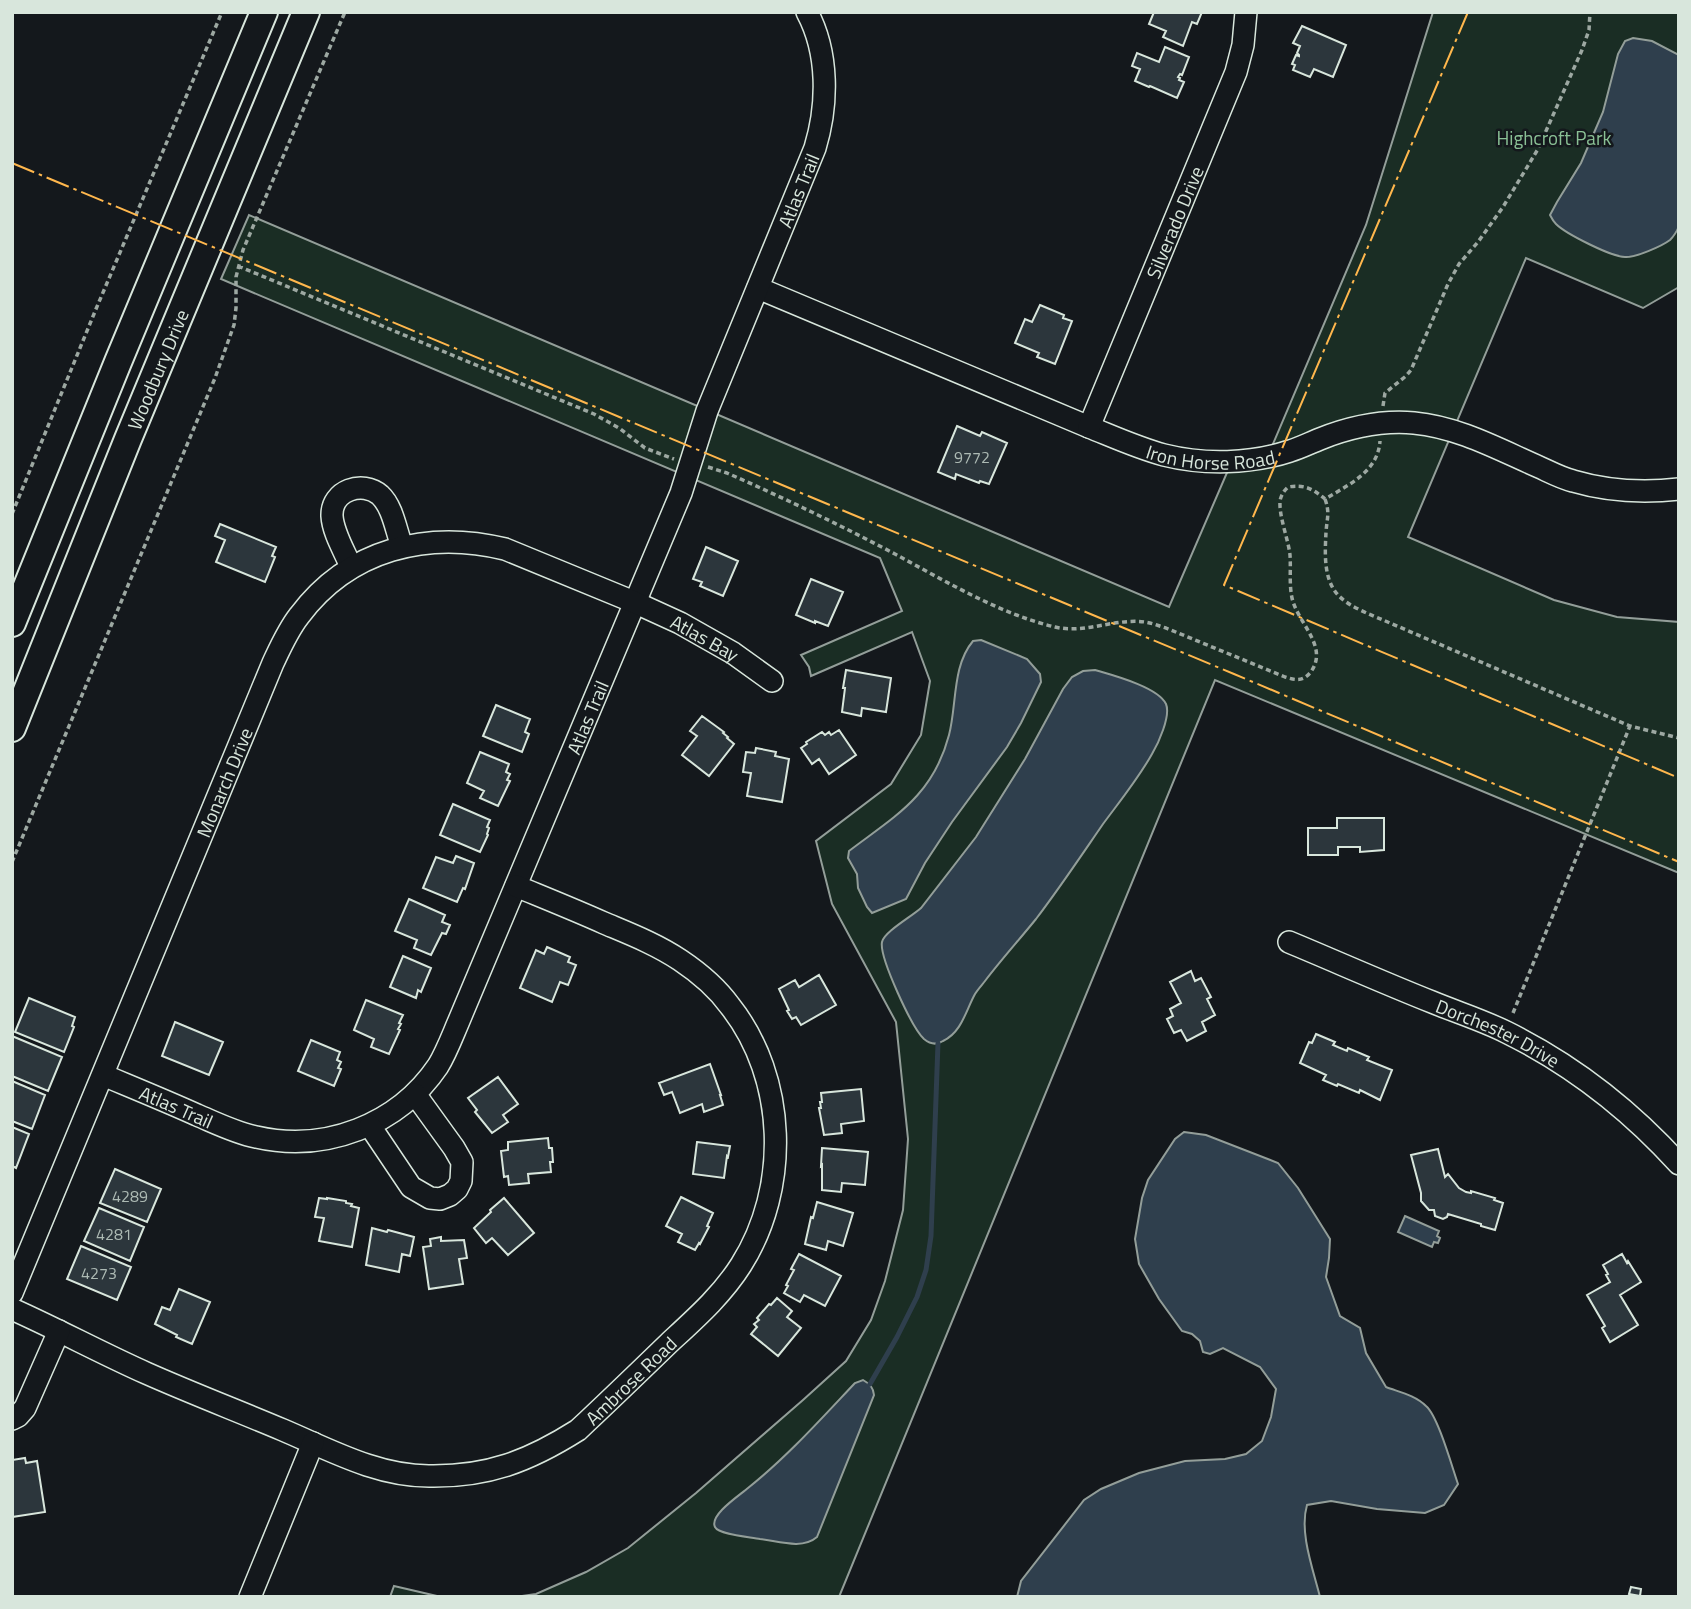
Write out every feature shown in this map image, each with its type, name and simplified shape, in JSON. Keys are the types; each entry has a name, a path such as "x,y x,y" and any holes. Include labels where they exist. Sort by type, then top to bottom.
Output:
{"main road":[{"name":"Woodbury Drive","path":"12,623 264,12"},
{"name":"Woodbury Drive","path":"12,728 128,439 306,12"}],"street":[{"name":"Atlas Trail","path":"103,1075 232,1130 276,1141 301,1142 327,1139 370,1126 415,1094 439,1064 681,493 707,411 809,164 821,127 824,97 822,60 807,12"},
{"name":"Silverado Drive","path":"1089,428 1236,72 1243,45 1246,12"},
{"name":"Iron Horse Road","path":"758,288 1089,428 1166,456 1202,461 1266,458 1356,427 1381,423 1414,423 1458,432 1572,481 1619,490 1679,489"},
{"path":"351,567 332,517 335,503 347,490 366,488 382,496 402,546"},
{"name":"Monarch Drive","path":"12,1293 285,638 313,598 351,567 371,557 402,546 457,541 483,543 505,549 634,602"},
{"name":"Atlas Bay","path":"634,602 714,642 772,681"},
{"name":"Ambrose Road","path":"12,1309 147,1374 354,1460 401,1474 457,1475 508,1466 554,1446 578,1430 718,1297 742,1264 763,1219 770,1195 775,1169 774,1114 760,1057 731,1006 709,983 653,943 516,886"},
{"name":"Dorchester Drive","path":"1289,942 1505,1031 1553,1058 1608,1096 1679,1164"},
{"path":"370,1126 411,1187 430,1198 440,1199 450,1195 461,1181 462,1162 415,1094"},
{"path":"12,1419 25,1408 59,1331"},
{"path":"250,1597 313,1443"}],"path":[{"path":"12,514 222,12"},
{"path":"12,862 224,353 234,325 238,266 247,239 345,12"},
{"path":"1383,400 1385,393 1411,370 1459,264 1503,207 1538,149 1582,50 1589,30 1590,12"},
{"path":"238,266 594,414 619,428 645,448 667,457"},
{"path":"1325,499 1362,477 1372,466 1380,444"},
{"path":"703,466 727,472 806,509 968,594 1021,616 1056,628 1074,629 1127,621 1147,622 1298,681 1312,670 1318,651 1296,610 1292,595 1290,557 1280,502 1282,493 1288,486 1304,486 1325,499 1329,510 1325,564 1330,581 1339,596 1355,607 1630,726 1679,738"},
{"path":"1505,1031 1630,726"}],"green space":[{"name":"Highcroft Park","path":"1433,12 1679,12 1679,287 1643,308 1526,258 1408,537 1554,600 1617,617 1679,622 1679,873 1215,680 839,1597 515,1597 536,1594 586,1572 628,1548 696,1493 846,1361 871,1320 885,1281 903,1210 908,1139 896,1022 832,904 816,841 891,784 921,735 930,681 912,632 811,676 801,655 902,611 880,558 221,279 249,215 1169,607 1232,461 1267,458 1366,225"},
{"path":"394,1586 437,1596 441,1597 390,1597"}],"water":[{"path":"1633,38 1652,41 1679,55 1679,226 1670,240 1642,254 1625,257 1579,239 1556,224 1550,215 1581,163 1603,112 1618,54 1625,41"},
{"path":"981,640 1027,659 1040,674 1041,682 1007,747 952,822 925,863 906,899 872,913 858,888 857,874 848,858 849,851 897,815 933,774 949,735 962,662 973,641"},
{"path":"1095,670 1134,682 1161,698 1166,704 1167,715 1157,744 1135,781 1053,896 976,992 955,1032 941,1042 929,1042 919,1032 897,992 882,950 882,942 893,929 921,908 976,837 1072,677 1083,671"},
{"path":"1184,1132 1206,1135 1278,1163 1298,1188 1330,1239 1326,1277 1340,1316 1360,1328 1366,1353 1386,1387 1417,1399 1431,1412 1458,1484 1444,1505 1425,1513 1377,1509 1331,1501 1307,1505 1306,1539 1320,1597 1017,1597 1021,1581 1084,1500 1101,1489 1139,1473 1185,1461 1225,1459 1246,1454 1262,1441 1271,1417 1276,1389 1260,1367 1223,1348 1210,1354 1203,1352 1200,1341 1192,1334 1182,1331 1139,1264 1135,1239 1148,1180 1175,1139"},
{"path":"1405,1216 1439,1231 1438,1243 1434,1242 1432,1247 1398,1232"},
{"path":"863,1380 871,1386 874,1395 817,1537 804,1543 790,1544 718,1530 714,1522 721,1511 790,1451 855,1383"}],"building":[{"path":"1154,12 1202,12 1197,24 1192,22 1183,46 1163,37 1166,31 1149,24"},
{"path":"1302,26 1346,45 1333,77 1314,69 1310,77 1293,70 1295,65 1292,64 1296,55 1299,56 1297,53 1300,46 1293,43"},
{"path":"1165,47 1189,57 1182,75 1178,77 1184,82 1177,98 1135,81 1140,69 1132,66 1137,53 1159,62"},
{"path":"1040,305 1072,321 1055,364 1037,357 1039,353 1015,343 1025,319 1032,322"},
{"path":"957,426 980,436 982,432 1007,443 989,484 956,474 955,479 938,472"},
{"path":"220,524 276,547 265,582 216,562 225,540 215,536"},
{"path":"706,547 738,561 723,596 700,586 702,582 693,579"},
{"path":"811,579 843,592 828,626 796,615"},
{"path":"846,670 891,678 886,712 862,708 861,716 842,712"},
{"path":"496,705 530,719 525,732 529,734 522,752 483,736"},
{"path":"702,716 724,732 734,744 709,776 682,755 697,736 690,731"},
{"path":"839,730 856,755 829,774 819,759 812,764 801,748 822,732 825,735 829,732 831,735"},
{"path":"756,748 776,752 775,756 789,759 782,802 747,796 751,773 743,772 746,752 755,753"},
{"path":"480,752 509,764 506,772 510,774 507,780 510,781 498,806 480,798 484,791 467,783"},
{"path":"453,804 490,820 488,835 480,852 440,835"},
{"path":"1337,818 1384,818 1384,850 1360,852 1360,847 1338,847 1338,855 1308,855 1308,828 1337,828"},
{"path":"456,856 474,863 465,889 463,888 457,902 423,888 436,857 453,863"},
{"path":"409,899 445,915 442,922 450,925 446,934 442,933 431,955 414,948 417,940 395,931"},
{"path":"547,947 570,957 568,962 576,965 568,985 560,982 552,1002 520,988 536,950 544,954"},
{"path":"403,956 431,968 416,998 390,987"},
{"path":"1191,971 1195,981 1201,978 1211,997 1207,999 1215,1015 1202,1022 1206,1031 1187,1041 1181,1030 1174,1033 1167,1019 1173,1016 1170,1009 1181,1003 1170,982"},
{"path":"819,975 836,1005 801,1025 796,1017 792,1019 787,1011 789,1010 779,989 795,980 799,987"},
{"path":"29,998 75,1017 64,1052 15,1032"},
{"path":"366,1000 403,1015 399,1023 400,1030 389,1054 371,1047 374,1039 354,1030"},
{"path":"175,1022 223,1042 209,1075 162,1056"},
{"path":"1316,1034 1335,1042 1333,1045 1347,1051 1348,1048 1369,1057 1367,1060 1392,1070 1380,1100 1360,1090 1359,1093 1323,1080 1326,1075 1300,1063 1309,1042 1312,1043"},
{"path":"12,1036 62,1057 48,1091 12,1076"},
{"path":"311,1040 340,1052 337,1060 341,1062 338,1068 341,1069 334,1086 298,1071"},
{"path":"710,1064 723,1105 704,1112 702,1104 680,1113 672,1092 664,1095 659,1083"},
{"path":"498,1077 518,1104 503,1115 508,1122 492,1133 475,1112 477,1110 468,1098"},
{"path":"12,1081 45,1095 32,1129 12,1121"},
{"path":"861,1089 864,1121 841,1124 842,1133 824,1135 819,1108 822,1102 821,1093"},
{"path":"12,1127 29,1134 16,1168 12,1166"},
{"path":"548,1138 549,1148 552,1148 551,1172 528,1174 529,1183 509,1185 508,1176 504,1177 501,1151 508,1150 508,1142"},
{"path":"697,1142 730,1146 724,1178 693,1174"},
{"path":"822,1148 868,1152 865,1185 842,1183 841,1192 822,1190"},
{"path":"1438,1149 1445,1177 1448,1174 1459,1188 1466,1192 1495,1198 1494,1200 1503,1203 1495,1230 1448,1214 1443,1219 1435,1216 1434,1210 1429,1210 1421,1201 1411,1155"},
{"path":"115,1169 161,1189 147,1222 100,1203"},
{"path":"681,1197 713,1213 707,1226 709,1227 695,1250 678,1242 682,1234 666,1226"},
{"path":"319,1198 346,1201 359,1208 352,1247 319,1241 324,1218 315,1217"},
{"path":"504,1198 534,1233 508,1255 492,1238 486,1243 474,1228"},
{"path":"817,1202 853,1213 843,1246 828,1241 826,1250 805,1244"},
{"path":"99,1208 144,1227 130,1261 84,1241"},
{"path":"372,1228 414,1237 410,1256 402,1254 399,1272 366,1265"},
{"path":"441,1237 441,1241 464,1240 467,1258 459,1259 463,1284 429,1289 423,1247 431,1246 430,1239"},
{"path":"81,1246 131,1267 117,1300 67,1279"},
{"path":"799,1254 841,1276 825,1306 804,1295 800,1302 784,1293"},
{"path":"1622,1254 1641,1282 1620,1295 1638,1325 1610,1342 1602,1328 1605,1326 1587,1295 1610,1282 1603,1265"},
{"path":"179,1289 210,1302 192,1344 155,1324 162,1307 170,1310"},
{"path":"777,1298 792,1311 787,1317 801,1328 778,1356 751,1334 757,1327 754,1324 759,1320 757,1318"},
{"path":"25,1458 26,1463 37,1461 45,1512 12,1517 12,1460"},
{"path":"1631,1587 1641,1589 1640,1596 1629,1594"}],"waterway":[{"path":"870,1384 917,1297 926,1270 931,1236 938,1043"}],"power":[{"path":"1468,12 1224,585 1679,778"},
{"path":"12,163 1679,862"}]}
